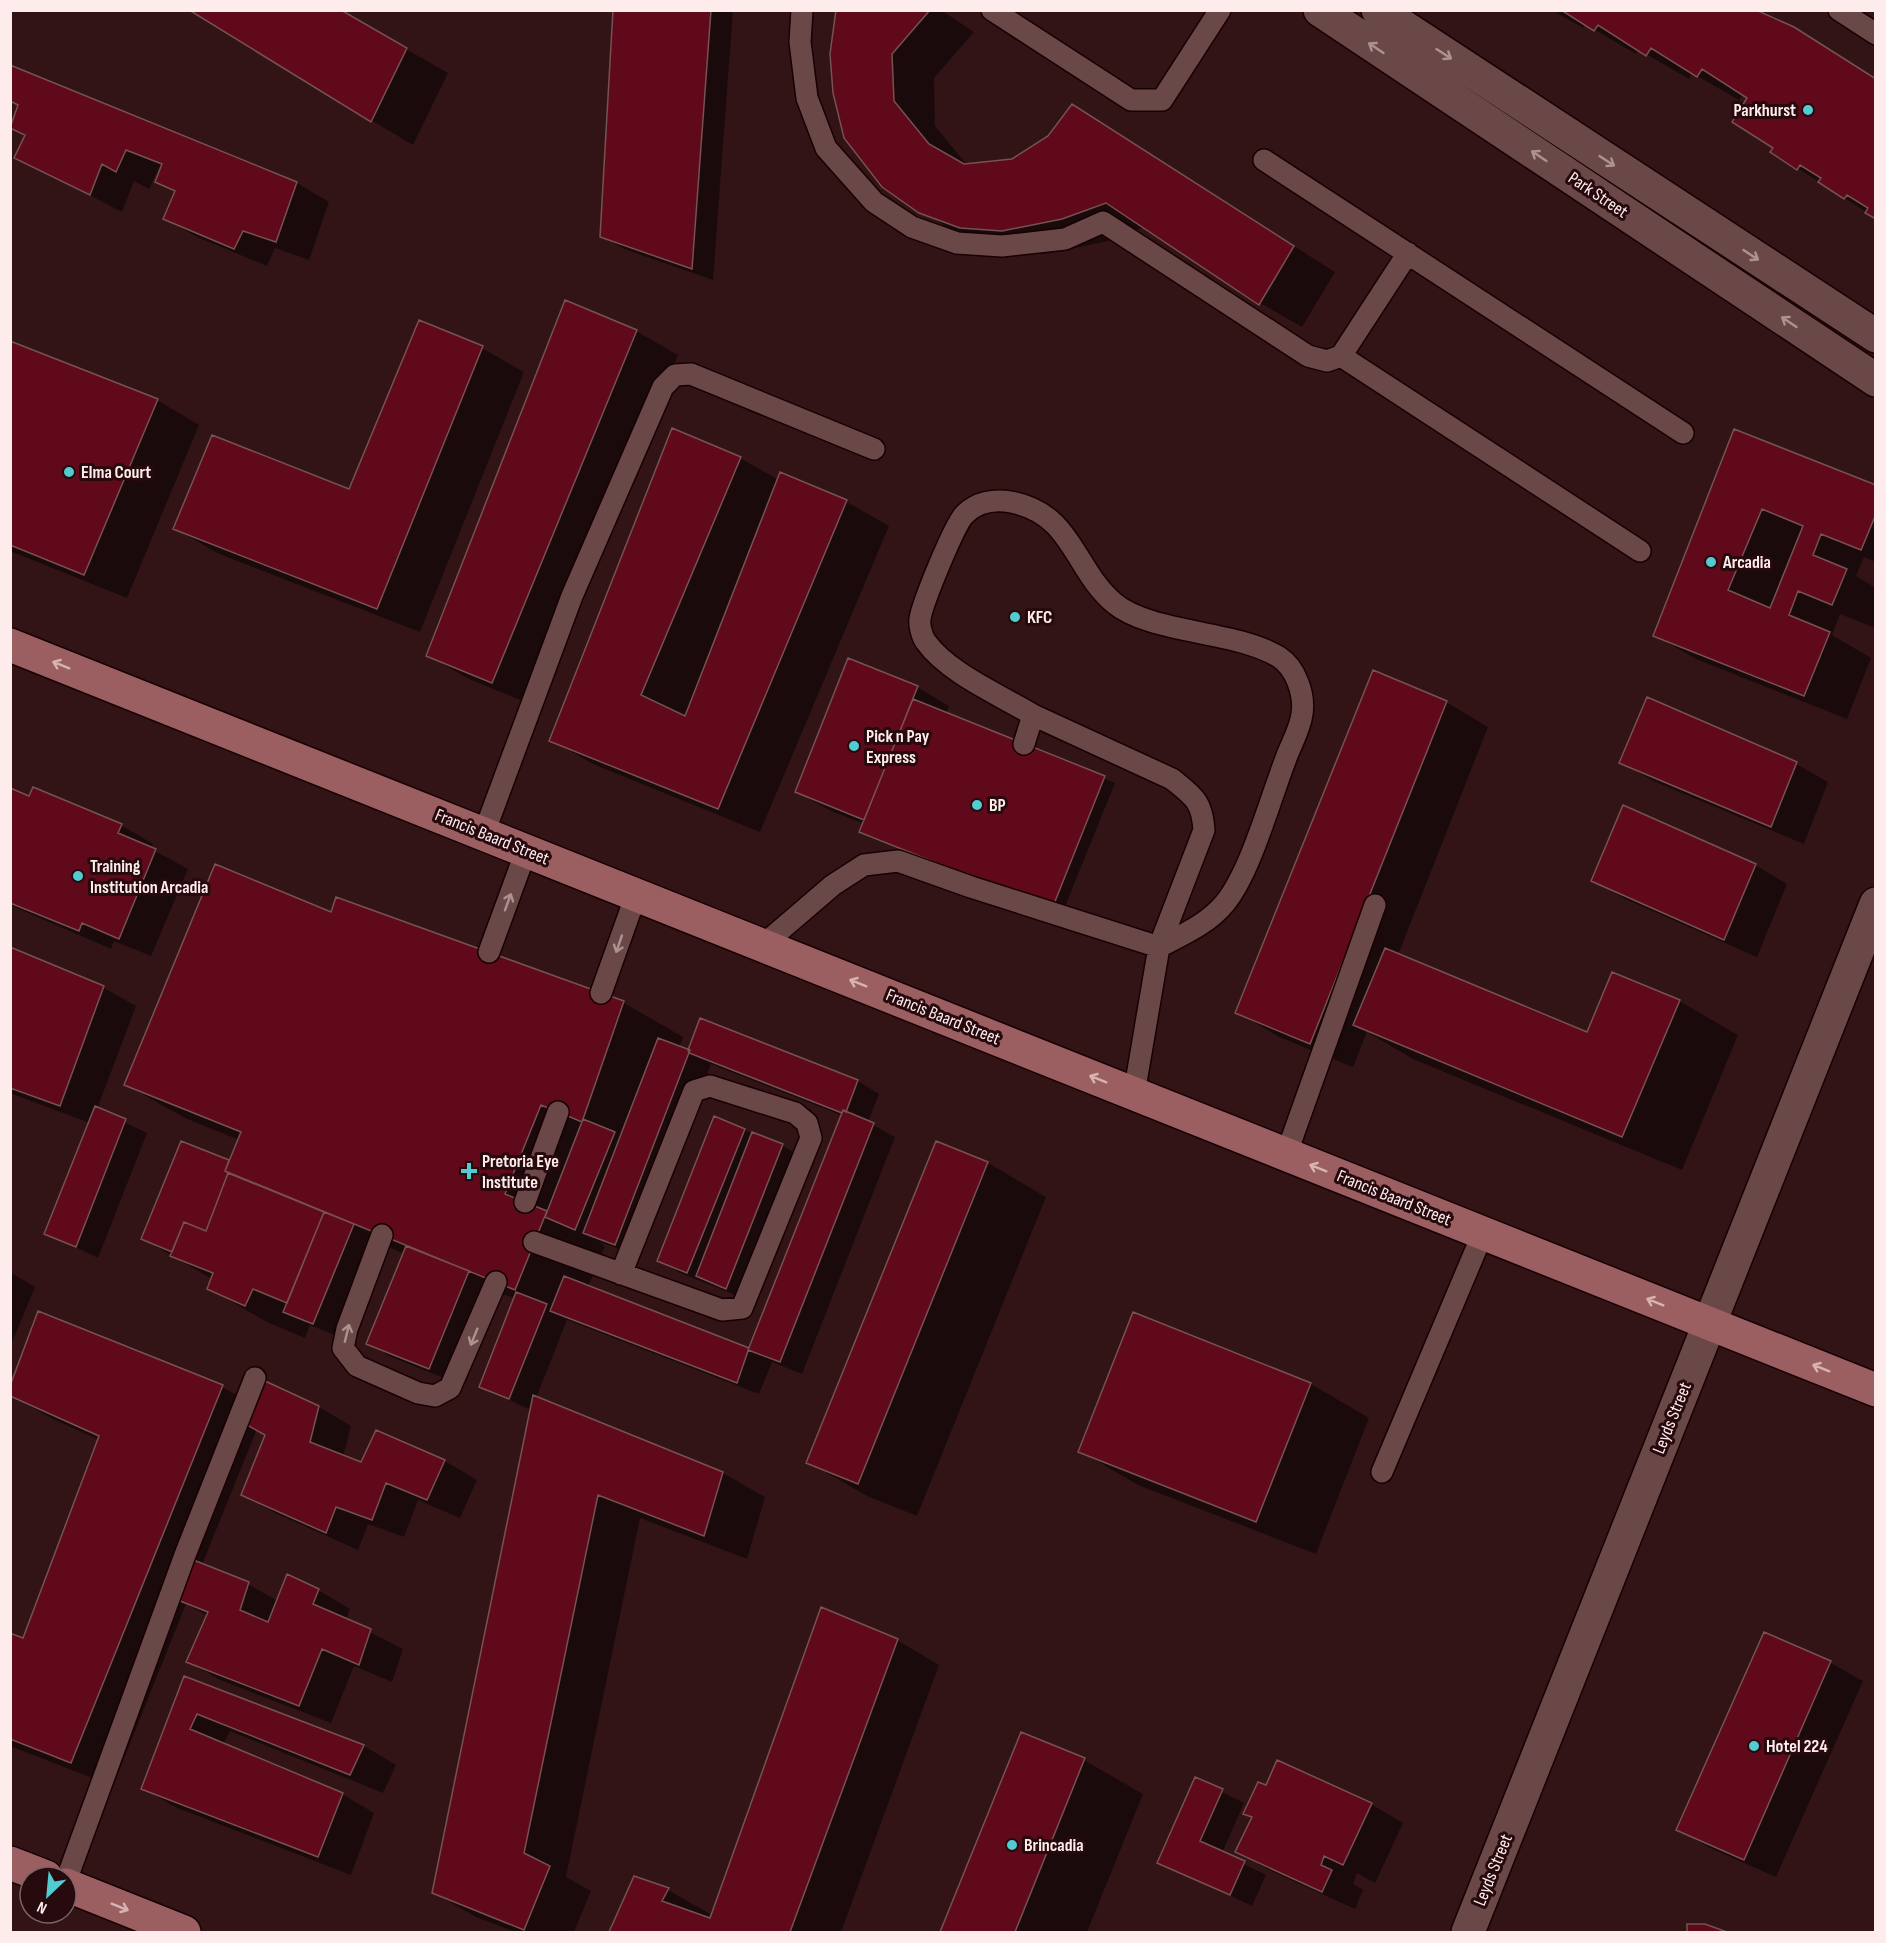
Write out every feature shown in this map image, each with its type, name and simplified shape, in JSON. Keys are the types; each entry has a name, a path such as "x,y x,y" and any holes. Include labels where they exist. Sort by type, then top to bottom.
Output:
{"main road":[{"name":"Francis Baard Street","path":"10,645 1875,1390"},
{"path":"78,1890 184,1932"}],"street":[{"name":"Park Street","path":"1320,10 1875,380"},
{"name":"Park Street","path":"1378,10 1875,336"},
{"name":"Leyds Street","path":"1468,1932 1875,904"}],"lane":[{"path":"802,10 800,42 807,98 826,148 874,202 912,227 957,243 1002,246 1065,239 1103,222 1308,356 1327,361 1341,356 1408,253"},
{"path":"992,10 1131,100 1148,102 1162,100 1220,10"},
{"path":"1839,10 1875,34"},
{"path":"1264,160 1683,433"},
{"path":"1341,356 1640,551"},
{"path":"484,834 573,596 663,387 675,375 691,374 874,450"},
{"path":"763,945 833,885 864,865 898,861 972,883 1159,947 1198,926 1225,903 1247,863 1302,714 1299,682 1280,658 1242,643 1137,616 1114,603 1094,581 1062,529 1039,511 1010,502 986,501 963,514 926,594 919,621 925,641 944,661 1033,715 1172,779 1191,794 1203,809 1204,830 1159,947 1134,1094"},
{"path":"1024,744 1033,715"},
{"path":"489,952 526,851"},
{"path":"601,993 636,895"},
{"path":"1286,1155 1375,905"},
{"path":"534,1242 621,1274 722,1310 742,1308 811,1138 807,1123 795,1113 710,1086 694,1091 621,1274"},
{"path":"525,1202 558,1112"},
{"path":"1382,1472 1483,1233"},
{"path":"382,1235 347,1329 343,1348 357,1366 418,1393 435,1396 450,1388 496,1282"},
{"path":"72,1865 185,1555 255,1378"}],"building":[{"path":"189,10 341,10 407,48 371,122"},
{"path":"613,10 711,10 692,269 600,237"},
{"path":"836,10 930,10 892,54 894,101 929,144 964,164 1012,159 1048,136 1072,104 1294,246 1259,305 1106,203 1062,219 1002,231 960,228 919,213 882,187 844,138 833,93 830,54"},
{"name":"Parkhurst","path":"1561,10 1756,10 1794,27 1876,79 1876,219 1865,213 1868,208 1847,195 1844,199 1818,182 1821,178 1800,165 1797,170 1770,152 1773,148 1732,122 1747,98 1702,69 1697,77 1651,48 1646,56 1598,25 1594,31"},
{"path":"10,65 297,182 276,242 243,231 234,249 163,219 175,191 155,182 162,164 126,150 116,172 102,164 90,195 14,158 25,135 10,128 18,105 10,101"},
{"path":"565,300 637,330 492,683 426,656"},
{"path":"419,320 483,346 377,609 173,529 212,435 349,489"},
{"name":"Elma Court","path":"10,341 158,399 84,575 10,545"},
{"path":"672,428 741,457 641,695 685,716 780,472 847,500 718,809 549,741"},
{"name":"Arcadia","path":"1734,429 1876,485 1876,514 1861,550 1821,534 1813,555 1847,569 1832,605 1798,591 1789,615 1830,632 1804,696 1653,636","holes":["1762,509 1803,526 1770,608 1728,590"]},
{"name":"Pick n Pay Express","path":"848,658 918,686 864,820 795,792"},
{"path":"1373,670 1447,701 1310,1044 1235,1013"},
{"path":"1647,697 1797,762 1771,827 1619,763"},
{"path":"913,699 1105,776 1052,909 859,832"},
{"name":"Training Institution Arcadia","path":"33,787 122,824 118,833 156,849 119,939 82,923 79,931 10,903 10,788 29,796"},
{"path":"1623,805 1756,864 1724,940 1591,881"},
{"path":"215,864 331,912 336,897 624,1001 582,1122 541,1105 505,1194 547,1211 515,1290 225,1171 241,1132 124,1085"},
{"path":"10,947 104,986 60,1106 10,1088"},
{"path":"1385,948 1587,1032 1612,972 1680,1000 1622,1137 1353,1025"},
{"path":"700,1018 858,1080 846,1112 843,1110 842,1113 689,1053 688,1050"},
{"path":"658,1038 690,1050 615,1245 583,1233"},
{"path":"95,1106 126,1119 76,1247 44,1234"},
{"path":"843,1110 874,1123 780,1362 748,1350"},
{"path":"714,1116 745,1129 687,1273 657,1261"},
{"path":"583,1119 615,1132 575,1230 545,1217"},
{"path":"752,1132 783,1144 726,1289 696,1276"},
{"path":"181,1141 229,1160 225,1171 228,1173 206,1231 184,1222 172,1252 141,1239"},
{"path":"936,1141 988,1162 858,1484 806,1463"},
{"path":"228,1173 324,1212 287,1303 253,1289 245,1306 207,1289 213,1273 170,1256 184,1222 206,1231"},
{"path":"324,1212 354,1224 313,1324 283,1312"},
{"path":"406,1246 469,1271 429,1369 366,1344"},
{"path":"564,1276 749,1348 737,1383 550,1311"},
{"path":"516,1292 547,1304 509,1399 479,1387"},
{"path":"38,1311 223,1385 71,1763 10,1739 10,1633 23,1638 99,1436 10,1396 10,1386"},
{"path":"1133,1312 1311,1383 1256,1522 1078,1452"},
{"path":"265,1381 319,1406 310,1442 361,1462 376,1430 445,1460 427,1500 386,1483 372,1520 336,1507 326,1533 241,1495 265,1435 247,1425"},
{"path":"533,1395 723,1472 704,1536 598,1495 524,1853 550,1866 524,1930 432,1893"},
{"path":"191,1559 249,1582 240,1610 268,1622 287,1574 319,1589 313,1604 371,1629 359,1665 322,1649 299,1706 186,1662 208,1612 175,1599"},
{"path":"821,1607 898,1639 790,1932 609,1932 634,1876 669,1888 662,1901 710,1918"},
{"name":"Hotel 224","path":"1764,1632 1831,1661 1744,1860 1676,1830"},
{"path":"184,1676 364,1745 350,1775 197,1714 190,1729 343,1793 318,1857 141,1789"},
{"name":"Brincadia","path":"1021,1732 1085,1758 1015,1932 940,1932"},
{"path":"1277,1760 1372,1803 1343,1865 1324,1856 1321,1865 1332,1870 1322,1892 1235,1852 1252,1817 1243,1814 1258,1782 1266,1785"},
{"path":"1195,1777 1223,1789 1200,1841 1245,1861 1230,1895 1157,1863"},
{"path":"1687,1924 1705,1924 1727,1932 1687,1932"}],"place":[{"name":"Parkhurst","path":"1808,110"},
{"name":"Elma Court","path":"69,472"},
{"name":"Arcadia","path":"1711,562"},
{"name":"KFC","path":"1015,617"},
{"name":"Pick n Pay Express","path":"854,746"},
{"name":"BP","path":"977,805"},
{"name":"Training Institution Arcadia","path":"78,876"},
{"name":"Pretoria Eye Institute","path":"469,1171"},
{"name":"Hotel 224","path":"1754,1746"},
{"name":"Brincadia","path":"1012,1845"}]}
